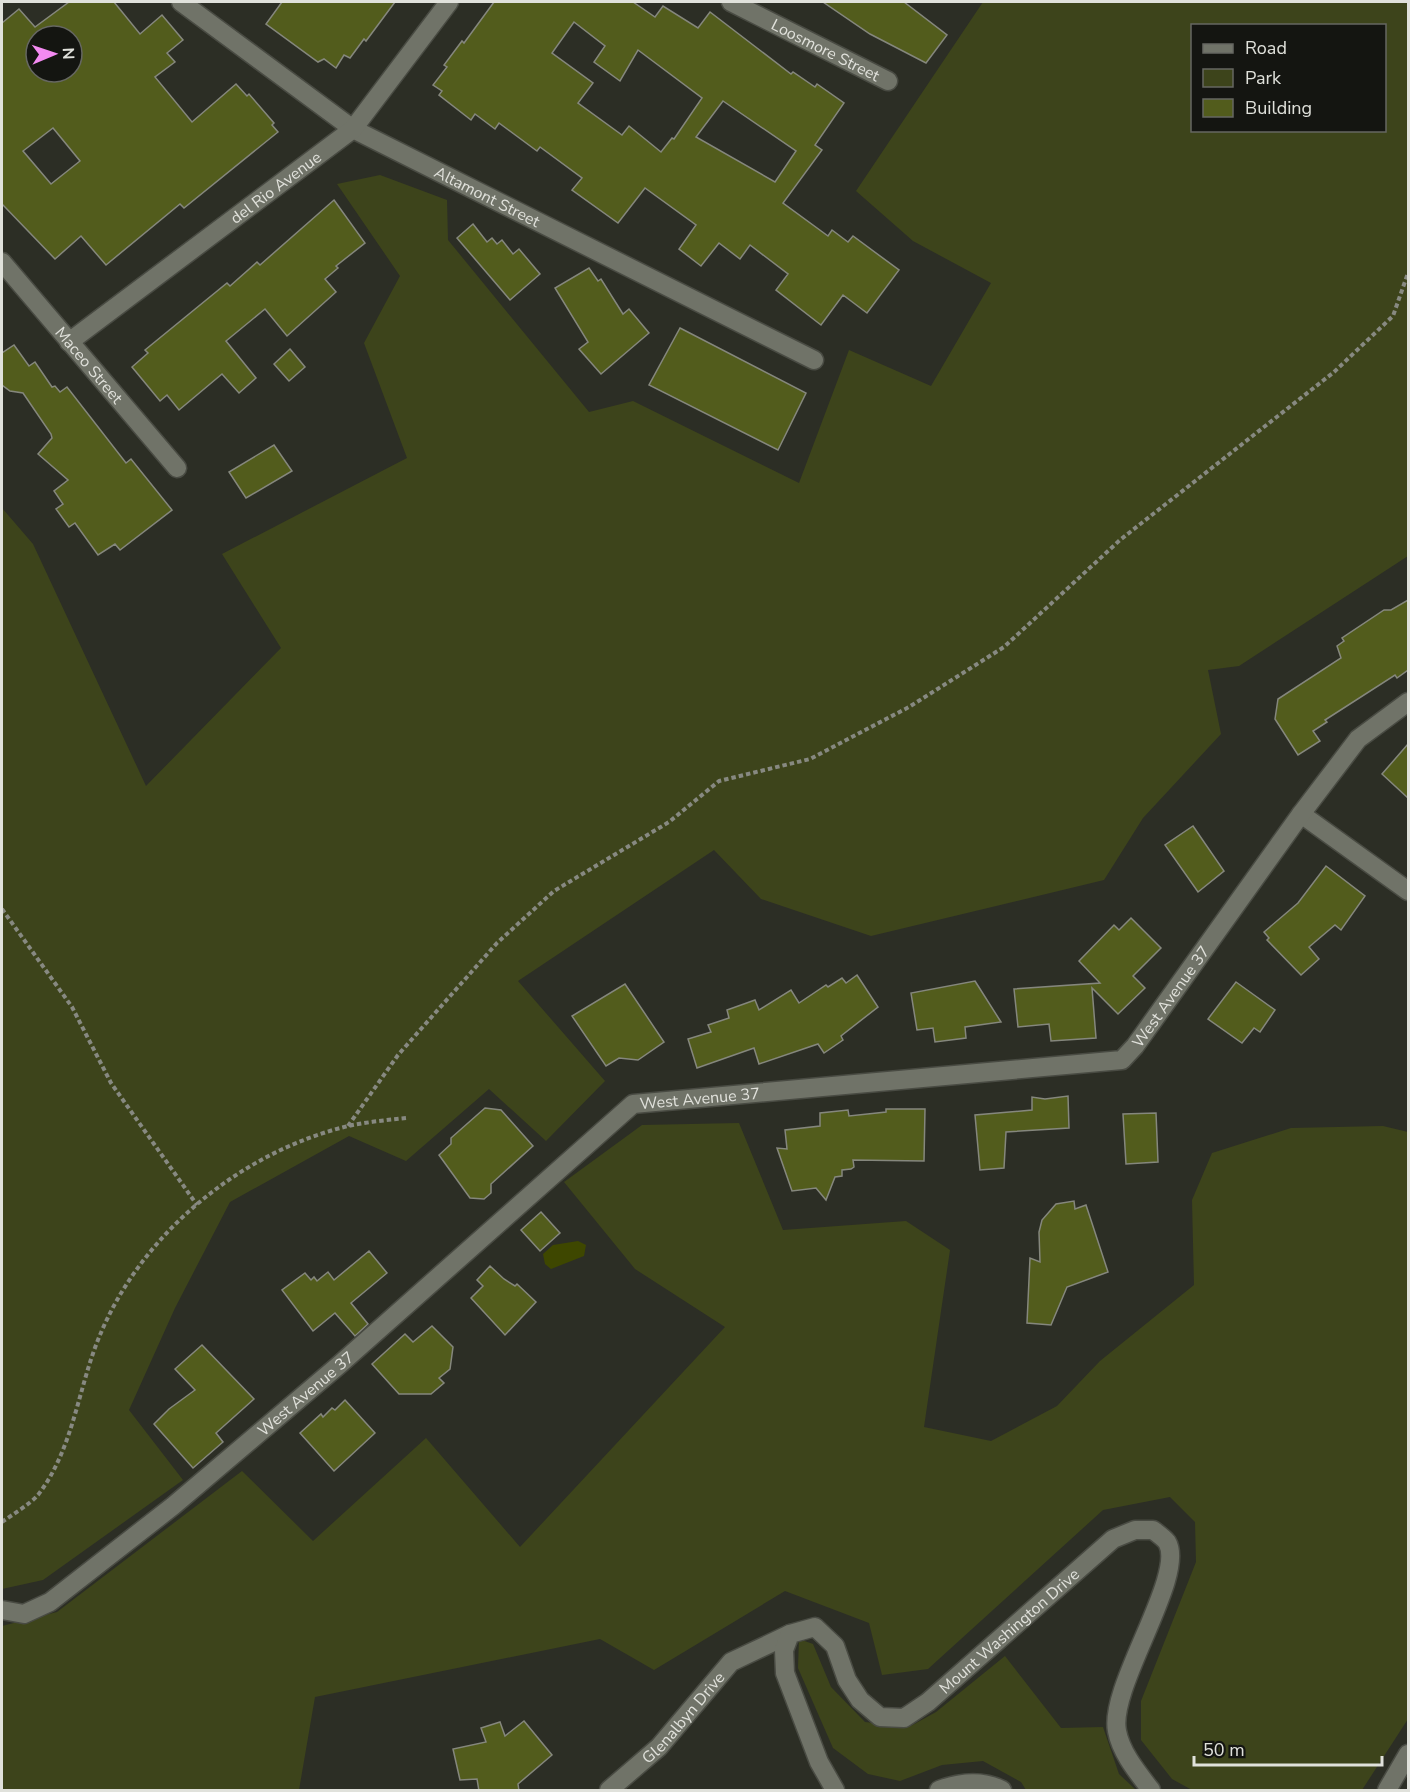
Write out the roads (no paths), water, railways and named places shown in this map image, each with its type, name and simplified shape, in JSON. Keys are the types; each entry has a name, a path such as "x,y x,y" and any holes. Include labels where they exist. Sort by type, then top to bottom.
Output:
{"street":[{"name":"Altamont Street","path":"181,2 353,129 814,360"},
{"name":"del Rio Avenue","path":"69,342 353,129 449,2"},
{"name":"Loosmore Street","path":"731,2 888,81"},
{"name":"Maceo Street","path":"2,262 177,468"},
{"name":"West Avenue 37","path":"2,1610 24,1614 50,1602 173,1506 339,1365 633,1104 1122,1060 1136,1046 1301,814 1358,739 1408,702"},
{"path":"1301,814 1408,891"},
{"name":"Mount Washington Drive","path":"790,1634 815,1628 835,1646 847,1680 860,1700 880,1717 904,1718 928,1702 1113,1539 1134,1530 1153,1530 1167,1542 1171,1559 1164,1589 1122,1695 1117,1730 1132,1766 1151,1791"},
{"path":"790,1634 784,1650 785,1673 819,1762 835,1791"},
{"name":"Glenalbyn Drive","path":"609,1791 659,1747 731,1662 790,1634"},
{"path":"1388,1791 1408,1754"},
{"path":"939,1791 953,1785 973,1783 990,1784 1002,1791"}]}
